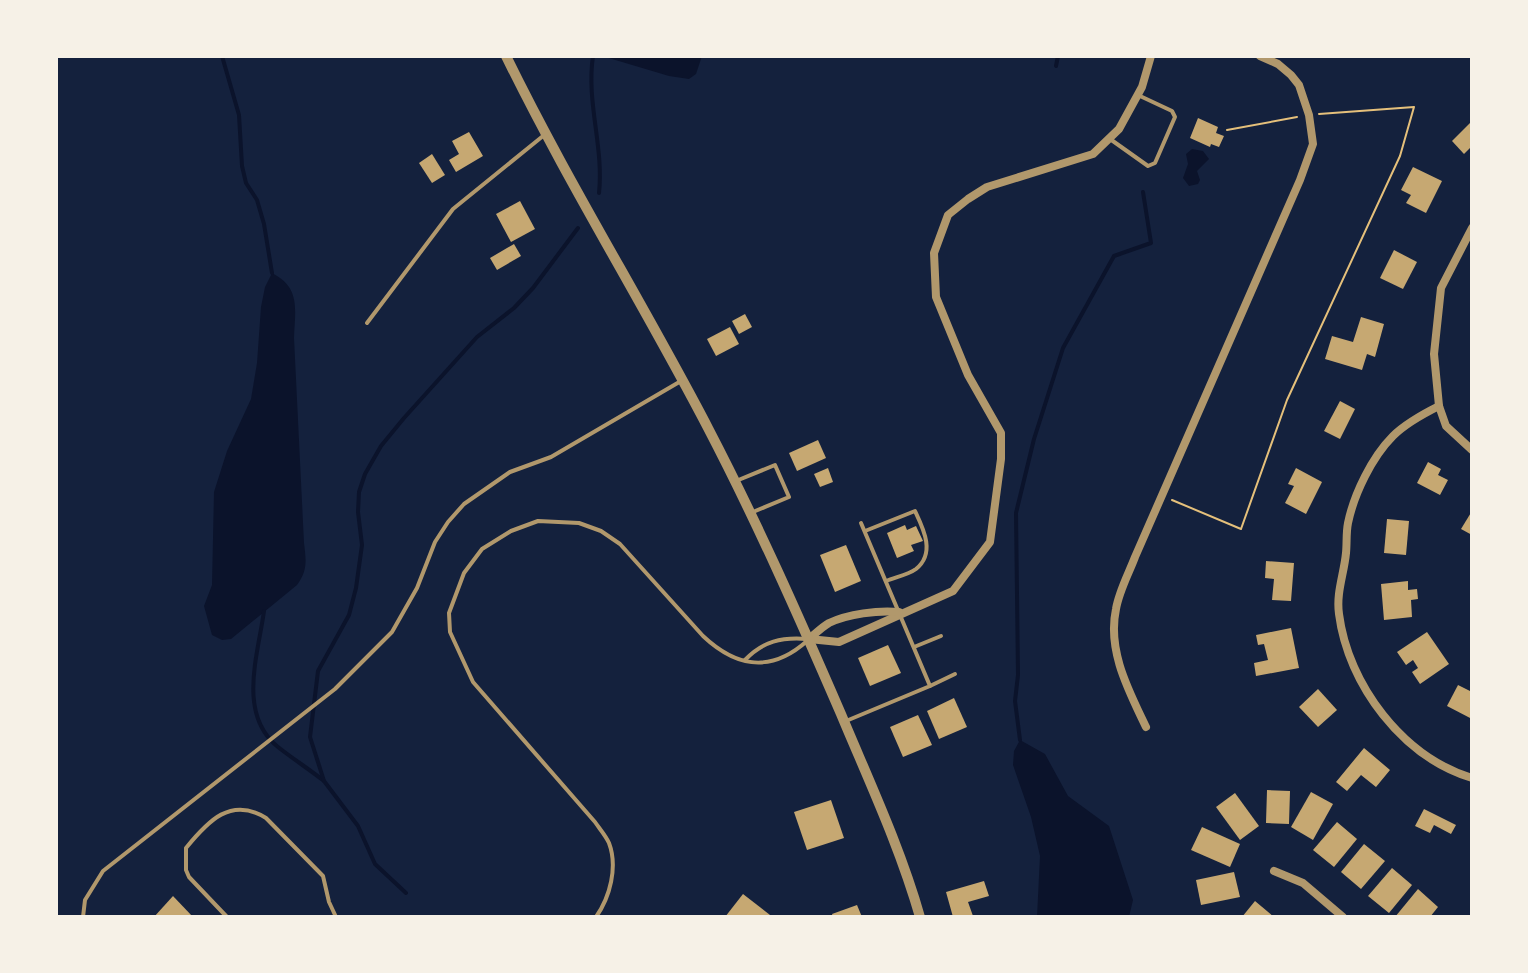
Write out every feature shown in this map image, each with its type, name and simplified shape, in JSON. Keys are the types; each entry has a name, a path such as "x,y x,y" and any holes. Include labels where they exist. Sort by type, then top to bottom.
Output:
{"street":[{"path":"506,56 545,134 682,380 751,513 844,722 905,870 920,917"},
{"path":"809,639 839,642 953,591 990,542 995,517 1001,433 968,375 936,297 934,253 948,215 987,187 1093,154 1110,139 1138,95 1151,56"},
{"path":"1146,727 1121,674 1114,627 1116,608 1313,144 1309,115 1299,85 1278,64 1260,56"},
{"path":"1472,228 1441,288 1434,354 1439,406 1446,426 1472,450"},
{"path":"1439,406 1417,417 1393,436 1366,476 1347,525 1346,555 1338,596 1339,616 1353,664 1385,717 1424,754 1472,778"},
{"path":"809,639 830,623 884,610 899,613"},
{"path":"1274,871 1303,883 1343,917"}],"lane":[{"path":"1110,139 1148,166 1155,163 1175,117 1172,111 1138,95"},
{"path":"367,323 453,209 545,134"},
{"path":"83,917 85,900 103,871 335,689 392,632 417,588 435,542 464,504 510,472 551,457 682,380"},
{"path":"735,481 775,465 789,497 751,513"},
{"path":"864,531 915,511 928,538 923,559 915,569 886,581"},
{"path":"596,917 604,906 610,887 613,868 609,843 595,822 473,682 450,632 449,613 464,573 482,549 511,531 538,521 591,527 620,544 715,647 731,657 762,664 775,662 793,653 809,639"},
{"path":"861,523 930,686"},
{"path":"914,647 941,636"},
{"path":"745,660 754,651 785,637 809,639"},
{"path":"844,722 955,674"},
{"path":"227,917 189,877 186,848 215,818 241,809 255,811 266,818 323,876 336,917"}],"path":[{"path":"1163,496 1241,529 1287,400 1400,156 1414,107 1309,115 1227,130"}],"water":[{"path":"602,56 702,56 696,74 689,79"},
{"path":"1192,149 1203,151 1209,159 1197,171 1198,184 1189,186 1183,178 1188,164 1186,154"},
{"path":"272,273 288,285 294,300 305,565 297,585 231,639 222,640 212,635 204,606 212,585 214,492 227,451 251,399 261,307"},
{"path":"1020,740 1045,754 1068,796 1109,826 1133,900 1129,917 1037,917 1040,856 1031,817 1013,765 1014,751"}],"building":[{"path":"1198,118 1218,127 1216,133 1224,136 1219,147 1211,144 1210,147 1190,138"},
{"path":"1472,121 1472,146 1464,154 1452,141"},
{"path":"469,132 483,156 456,172 449,160 459,154 452,141"},
{"path":"432,154 445,175 432,183 419,163"},
{"path":"1413,167 1442,181 1426,213 1406,203 1411,195 1401,190"},
{"path":"520,201 535,229 511,242 496,214"},
{"path":"514,244 521,256 497,270 490,258"},
{"path":"1394,250 1417,262 1403,289 1380,278"},
{"path":"745,314 752,327 739,334 732,321"},
{"path":"1361,317 1384,324 1375,357 1367,354 1362,370 1325,359 1332,336 1353,342"},
{"path":"730,327 739,344 716,356 707,339"},
{"path":"1340,401 1355,409 1340,439 1324,431"},
{"path":"818,440 826,458 797,471 789,453"},
{"path":"1428,462 1441,469 1438,475 1448,480 1440,495 1417,483"},
{"path":"828,468 833,482 820,487 814,474"},
{"path":"1296,468 1322,482 1306,514 1285,503 1294,486 1288,484"},
{"path":"1472,511 1472,535 1461,529"},
{"path":"1387,519 1409,521 1406,555 1384,553"},
{"path":"905,525 907,530 916,526 923,541 911,545 914,551 897,558 887,533"},
{"path":"846,545 861,581 835,592 820,555"},
{"path":"1266,561 1294,563 1291,601 1272,600 1274,579 1265,578"},
{"path":"1408,581 1408,590 1417,589 1418,599 1411,600 1412,617 1384,620 1381,584"},
{"path":"1291,628 1299,668 1256,676 1254,663 1268,660 1264,644 1258,645 1256,635"},
{"path":"1427,632 1449,664 1420,684 1412,672 1418,668 1413,660 1406,665 1397,652"},
{"path":"888,645 901,673 870,686 858,658"},
{"path":"1458,685 1472,692 1472,719 1447,706"},
{"path":"1318,689 1337,710 1318,727 1299,707"},
{"path":"954,698 967,727 939,739 927,711"},
{"path":"918,715 932,745 903,757 890,727"},
{"path":"1364,748 1390,770 1376,787 1361,775 1347,791 1336,782"},
{"path":"1267,790 1290,791 1289,824 1266,823"},
{"path":"1311,792 1333,804 1313,840 1291,827"},
{"path":"1235,793 1259,826 1240,840 1216,807"},
{"path":"831,800 844,838 807,850 794,812"},
{"path":"1424,809 1456,825 1451,834 1434,825 1430,833 1415,826"},
{"path":"1337,822 1357,839 1334,867 1313,850"},
{"path":"1202,827 1240,844 1230,867 1191,850"},
{"path":"1364,844 1385,861 1361,889 1341,872"},
{"path":"1392,868 1412,885 1389,913 1368,896"},
{"path":"1234,872 1240,897 1201,905 1196,880"},
{"path":"984,881 989,896 968,902 973,916 953,917 946,892"},
{"path":"1418,889 1438,907 1430,917 1395,917"},
{"path":"743,894 770,915 725,917"},
{"path":"173,896 193,917 154,917"},
{"path":"1255,901 1274,917 1242,917"},
{"path":"857,905 862,917 833,917 832,914"}],"waterway":[{"path":"222,56 239,115 242,166 264,224 272,273"},
{"path":"593,56 591,73 599,193"},
{"path":"1056,66 1058,56"},
{"path":"1020,740 1015,701 1018,675 1016,513 1034,439 1063,348 1114,256 1151,243 1143,192"},
{"path":"406,893 375,864 358,826 324,781 310,737 318,671 349,615 356,588 362,545 359,492 381,446 404,418 477,337 514,308 533,288 578,228"},
{"path":"264,611 253,683 258,718 265,733 278,747 324,781"}]}
